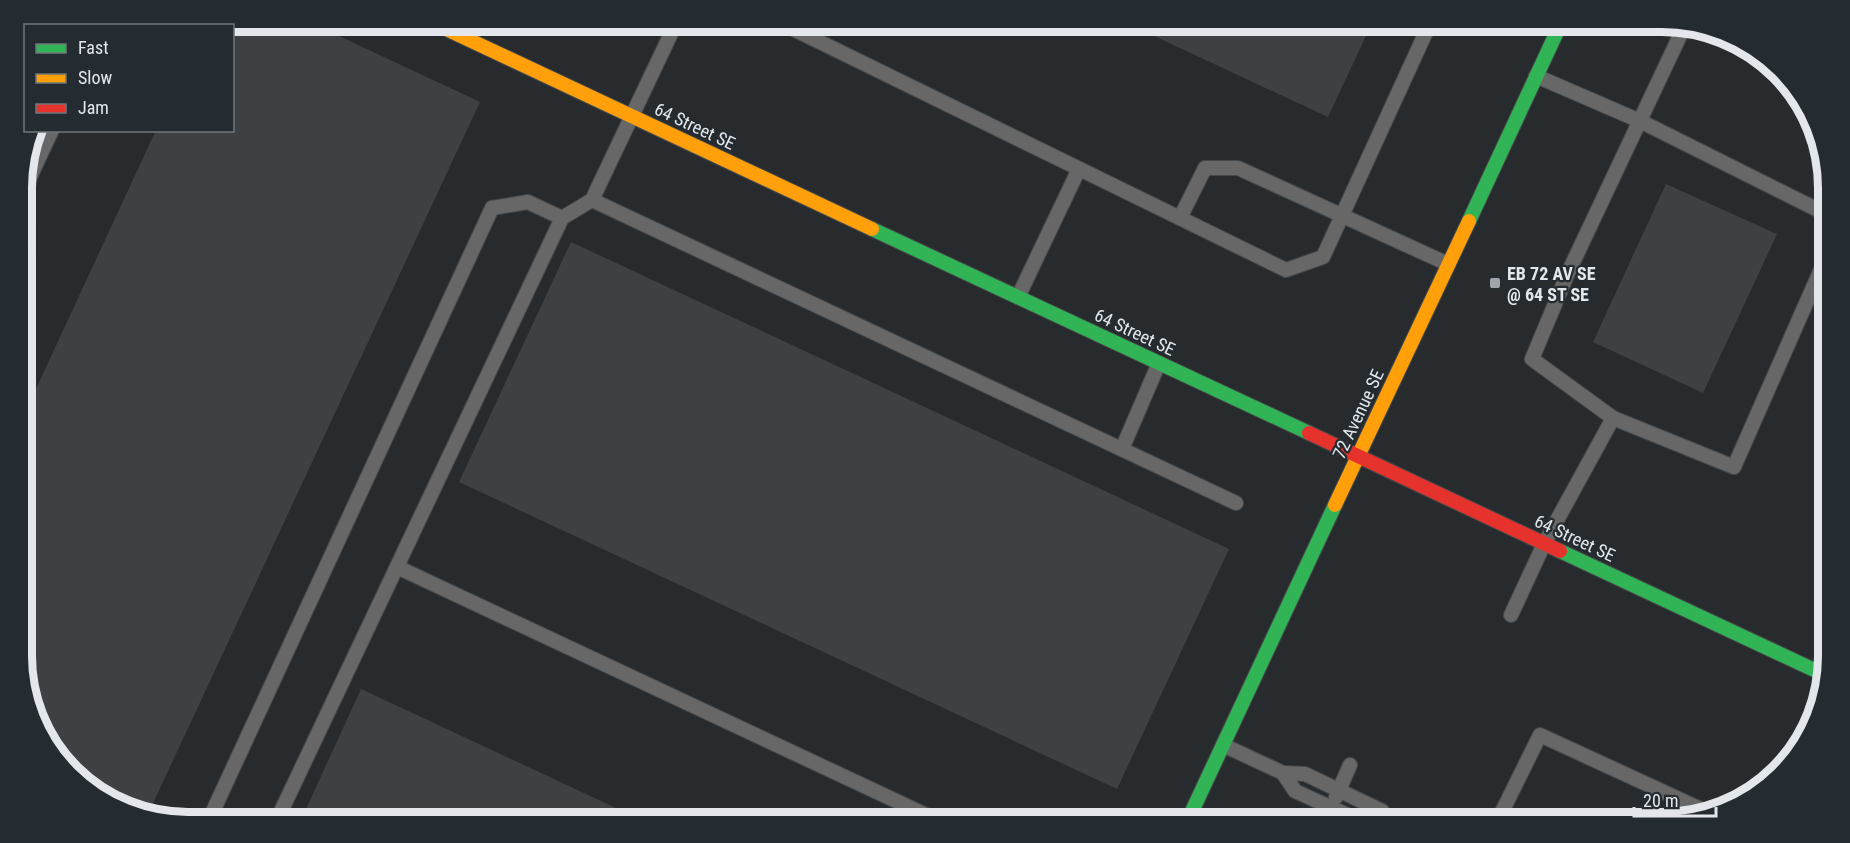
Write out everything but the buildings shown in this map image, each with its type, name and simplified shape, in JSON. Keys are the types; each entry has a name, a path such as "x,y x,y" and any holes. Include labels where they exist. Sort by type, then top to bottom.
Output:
{"street":[{"name":"64 Street SE","path":"453,32 1817,671"},
{"name":"72 Avenue SE","path":"1192,811 1557,32"}],"lane":[{"path":"281,812 561,218 592,200 672,32"},
{"path":"799,32 1286,270 1323,257 1426,32"},
{"path":"1682,33 1568,273 1532,359 1613,418 1734,467 1818,276"},
{"path":"1536,76 1640,121 1818,210"},
{"path":"33,171 51,132"},
{"path":"1180,218 1205,168 1238,168 1448,264"},
{"path":"1018,297 1079,169"},
{"path":"592,200 1236,503"},
{"path":"213,812 492,208 528,202 561,218"},
{"path":"1122,449 1158,363"},
{"path":"1511,615 1544,543 1613,418"},
{"path":"397,567 919,812"},
{"path":"1502,811 1540,735 1698,808"},
{"path":"1223,745 1283,773 1305,774 1382,811"},
{"path":"1331,807 1350,765"},
{"path":"1283,773 1295,791 1340,811"}],"traffic: fast":[{"path":"1469,221 1557,32"},
{"path":"872,229 1309,433"},
{"path":"1192,811 1335,505"},
{"path":"1560,551 1817,671"}],"traffic: slow":[{"path":"452,32 872,229"},
{"path":"1335,505 1469,221"}],"traffic: jam":[{"path":"1309,433 1560,551"}],"place":[{"name":"EB 72 AV SE @ 64 ST SE","path":"1495,283"}]}
